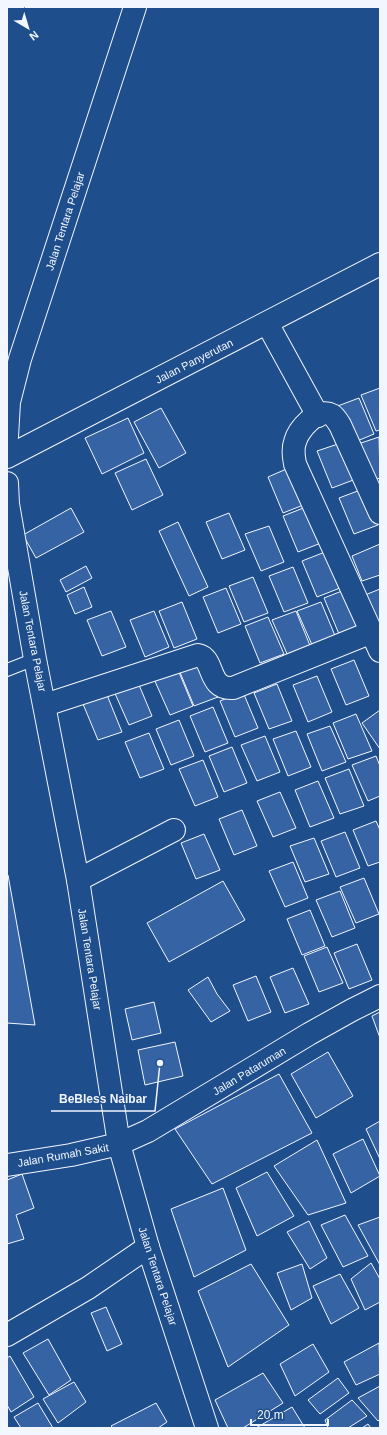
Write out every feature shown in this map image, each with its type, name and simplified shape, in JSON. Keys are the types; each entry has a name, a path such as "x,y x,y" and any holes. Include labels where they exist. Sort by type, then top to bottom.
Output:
{"main road":[{"name":"Jalan Tentara Pelajar","path":"7,437 8,402 20,359 135,7"},
{"name":"Jalan Panyerutan","path":"7,457 380,264"},
{"path":"267,323 318,416"},
{"path":"45,704 198,655 202,655 206,660 217,682 224,688 233,688 376,641 295,464 293,451 295,440 302,429 318,416 330,414 340,425 380,513"},
{"name":"Jalan Tentara Pelajar","path":"7,483 7,505 78,880 119,1144 148,1247 207,1428"},
{"path":"78,880 174,830"},
{"name":"Jalan Pataruman","path":"119,1144 148,1130 309,1034 380,996"},
{"name":"Jalan Rumah Sakit","path":"7,1165 71,1155 119,1144"},
{"path":"7,1335 88,1288 148,1247"}],"lane":[{"path":"7,670 35,659"}],"building":[{"path":"380,388 380,430 376,431 361,395"},
{"path":"359,398 374,434 350,444 335,407"},
{"path":"161,408 186,453 159,468 134,422"},
{"path":"128,418 144,453 102,474 85,438"},
{"path":"379,437 380,478 371,481 355,445"},
{"path":"341,443 356,479 332,488 317,451"},
{"path":"146,459 163,495 132,510 115,473"},
{"path":"291,467 306,504 283,513 268,477"},
{"path":"363,489 378,525 354,534 339,498"},
{"path":"306,507 321,543 298,552 283,516"},
{"path":"71,508 84,532 36,558 23,535"},
{"path":"229,513 245,550 222,559 206,522"},
{"path":"178,522 208,587 189,596 159,531"},
{"path":"269,526 284,562 261,571 245,534"},
{"path":"380,544 380,575 362,581 352,556"},
{"path":"325,552 340,588 317,597 302,561"},
{"path":"86,566 92,578 66,592 60,580"},
{"path":"293,567 308,603 284,612 269,576"},
{"path":"253,577 268,613 244,622 229,586"},
{"path":"84,587 92,607 75,614 67,595"},
{"path":"226,588 241,624 218,633 203,597"},
{"path":"347,589 363,625 339,634 324,598"},
{"path":"380,589 380,631 365,595"},
{"path":"182,602 197,639 174,648 159,611"},
{"path":"321,602 336,638 313,647 297,611"},
{"path":"111,611 126,647 102,656 87,620"},
{"path":"154,611 169,647 145,657 130,620"},
{"path":"296,611 311,648 288,656 272,620"},
{"path":"268,617 284,654 260,663 245,626"},
{"path":"354,660 369,696 346,705 331,669"},
{"path":"202,661 218,697 194,706 179,670"},
{"path":"178,670 193,706 170,715 154,679"},
{"path":"317,676 332,712 308,722 293,685"},
{"path":"137,680 152,716 129,725 113,689"},
{"path":"277,684 292,721 269,729 254,693"},
{"path":"243,692 258,728 235,737 220,701"},
{"path":"107,695 122,732 98,740 83,704"},
{"path":"213,707 228,743 205,752 190,716"},
{"path":"380,710 380,749 362,723"},
{"path":"356,714 372,751 348,759 333,723"},
{"path":"179,720 194,756 171,765 156,729"},
{"path":"330,726 346,762 322,771 307,734"},
{"path":"296,731 311,767 288,776 273,739"},
{"path":"149,733 164,769 140,778 125,742"},
{"path":"265,736 280,772 257,781 241,745"},
{"path":"232,747 247,783 224,792 209,756"},
{"path":"376,756 380,766 380,796 368,801 352,765"},
{"path":"203,760 218,797 195,806 179,769"},
{"path":"349,769 364,806 340,814 325,778"},
{"path":"318,781 334,818 310,827 295,790"},
{"path":"280,792 296,828 273,837 257,801"},
{"path":"242,810 257,846 234,855 219,819"},
{"path":"376,821 380,830 380,862 368,866 353,830"},
{"path":"345,832 360,868 336,877 321,841"},
{"path":"204,834 220,870 196,879 181,843"},
{"path":"314,838 329,874 305,882 290,846"},
{"path":"293,862 308,898 285,907 269,871"},
{"path":"8,875 35,1025 7,1023"},
{"path":"364,878 379,914 356,923 340,887"},
{"path":"223,881 245,920 169,962 147,923"},
{"path":"340,891 355,928 332,937 316,900"},
{"path":"310,910 325,946 302,955 287,919"},
{"path":"357,944 372,980 349,989 334,953"},
{"path":"327,947 343,983 319,992 304,956"},
{"path":"293,968 309,1004 285,1013 270,977"},
{"path":"256,976 271,1012 248,1021 233,985"},
{"path":"208,977 217,994 230,1011 211,1022 188,990"},
{"path":"154,1002 161,1033 132,1040 125,1009"},
{"path":"380,1012 380,1038 372,1016"},
{"path":"175,1042 183,1076 145,1085 138,1050"},
{"path":"328,1052 353,1096 316,1118 291,1074"},
{"path":"279,1074 312,1133 212,1184 175,1129"},
{"path":"380,1121 380,1159 366,1129"},
{"path":"363,1139 380,1176 351,1193 333,1154"},
{"path":"317,1140 346,1203 308,1215 274,1166"},
{"path":"267,1172 294,1216 257,1236 236,1188"},
{"path":"22,1174 34,1208 16,1215 24,1239 7,1244 7,1180"},
{"path":"223,1188 246,1250 194,1277 171,1209"},
{"path":"345,1215 368,1256 343,1267 321,1225"},
{"path":"380,1217 380,1265 358,1225"},
{"path":"309,1221 327,1258 310,1269 287,1232"},
{"path":"371,1263 380,1279 380,1302 365,1310 351,1279"},
{"path":"251,1264 289,1325 228,1367 198,1291"},
{"path":"302,1264 312,1298 291,1310 277,1273"},
{"path":"340,1274 359,1308 331,1324 313,1286"},
{"path":"106,1307 122,1344 107,1351 91,1313"},
{"path":"48,1339 71,1380 49,1395 23,1353"},
{"path":"379,1343 380,1374 356,1385 344,1362"},
{"path":"313,1344 329,1372 295,1396 280,1364"},
{"path":"10,1356 34,1397 11,1412 7,1405 7,1358"},
{"path":"263,1373 283,1403 243,1428 228,1428 215,1400"},
{"path":"338,1378 349,1393 320,1414 308,1400"},
{"path":"74,1382 86,1402 58,1423 43,1399"},
{"path":"380,1386 380,1419 378,1421 358,1398"},
{"path":"352,1400 367,1416 348,1428 328,1428 325,1420"},
{"path":"38,1403 53,1428 21,1428 14,1417"},
{"path":"156,1403 167,1422 158,1428 113,1428 111,1426"},
{"path":"292,1407 305,1428 256,1428"},
{"path":"368,1424 371,1428 362,1428"}],"place":[{"name":"BeBless Naibar","path":"160,1063"}]}
